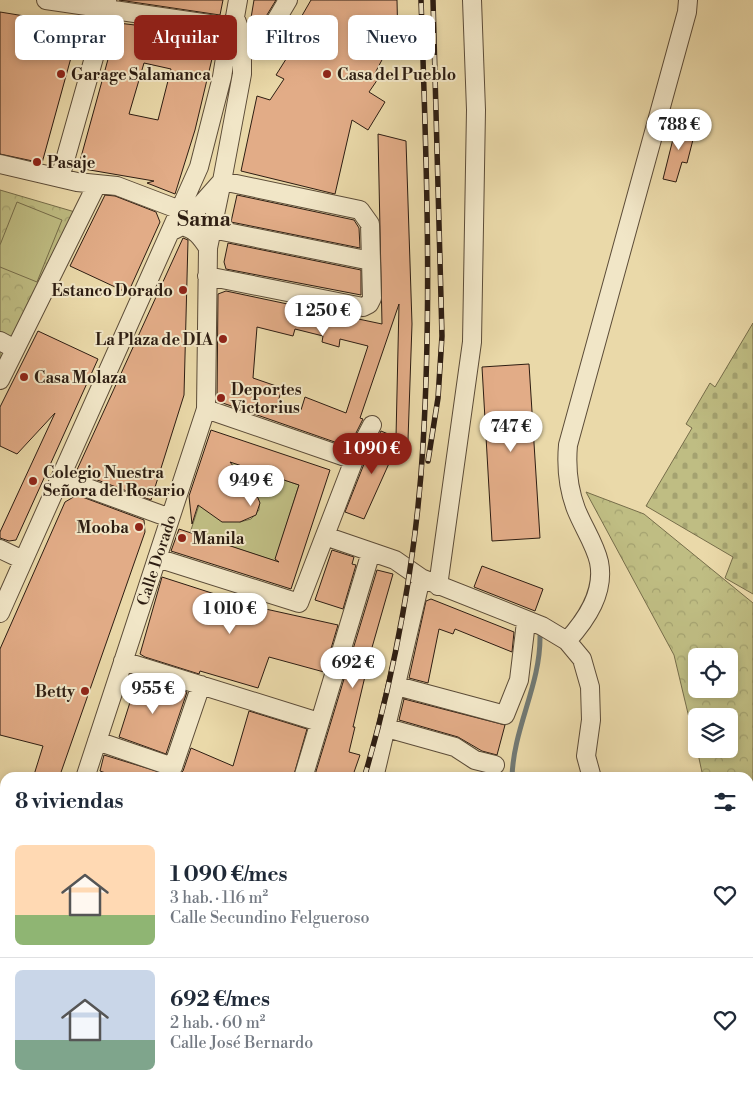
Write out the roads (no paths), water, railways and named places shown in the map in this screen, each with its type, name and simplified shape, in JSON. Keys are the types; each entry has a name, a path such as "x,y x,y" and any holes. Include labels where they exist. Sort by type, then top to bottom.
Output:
{"street":[{"path":"46,0 107,4 196,15"},
{"path":"280,15 288,0"},
{"path":"438,586 472,342 476,110 472,0"},
{"path":"60,178 107,4"},
{"path":"567,640 592,607 598,595 600,580 599,562 570,490 566,468 568,446 689,4"},
{"path":"237,21 247,35"},
{"path":"177,223 216,187 242,74 237,29"},
{"path":"0,613 177,223 198,167 226,60"},
{"path":"242,74 252,60"},
{"path":"216,187 209,169 226,96 222,77"},
{"path":"0,164 60,178 117,186 177,223 189,228 199,235 208,248"},
{"path":"0,380 8,345 97,184"},
{"path":"207,276 363,307 370,304 372,298 370,224 360,210 216,187"},
{"name":"Calle Dorado","path":"88,772 206,409 208,248 213,223 216,187"},
{"path":"213,223 371,261"},
{"path":"206,409 354,460"},
{"path":"157,558 299,603 354,460 372,425"},
{"path":"60,478 170,518"},
{"path":"325,536 395,560 438,586 526,622 542,626 567,640 582,659 590,687 591,720 586,756 590,772"},
{"path":"0,550 23,560"},
{"path":"305,772 371,552"},
{"path":"378,772 422,578"},
{"path":"397,686 505,715 519,680 526,622"},
{"path":"123,661 319,722"},
{"path":"97,741 173,766 201,685"},
{"path":"387,728 455,747 475,760 495,766"}],"waterway":[{"path":"513,772 517,742 536,671 540,635"}],"railway":[{"path":"366,772 395,656 403,613 416,528 423,445 428,278 421,0"},
{"path":"428,461 438,398 442,336 433,0"}],"place":[{"name":"Garage Salamanca","path":"61,74"},
{"name":"Casa del Pueblo","path":"327,74"},
{"name":"Pasaje","path":"37,162"},
{"name":"Estanco Dorado","path":"183,290"},
{"name":"La Plaza de DIA","path":"223,339"},
{"name":"Casa Molaza","path":"24,377"},
{"name":"Deportes Victorius","path":"221,398"},
{"name":"Colegio Nuestra Señora del Rosario","path":"33,481"},
{"name":"Mooba","path":"139,527"},
{"name":"Manila","path":"182,538"},
{"name":"Betty","path":"85,691"}],"district":[{"name":"Sama","path":"204,219"}]}
